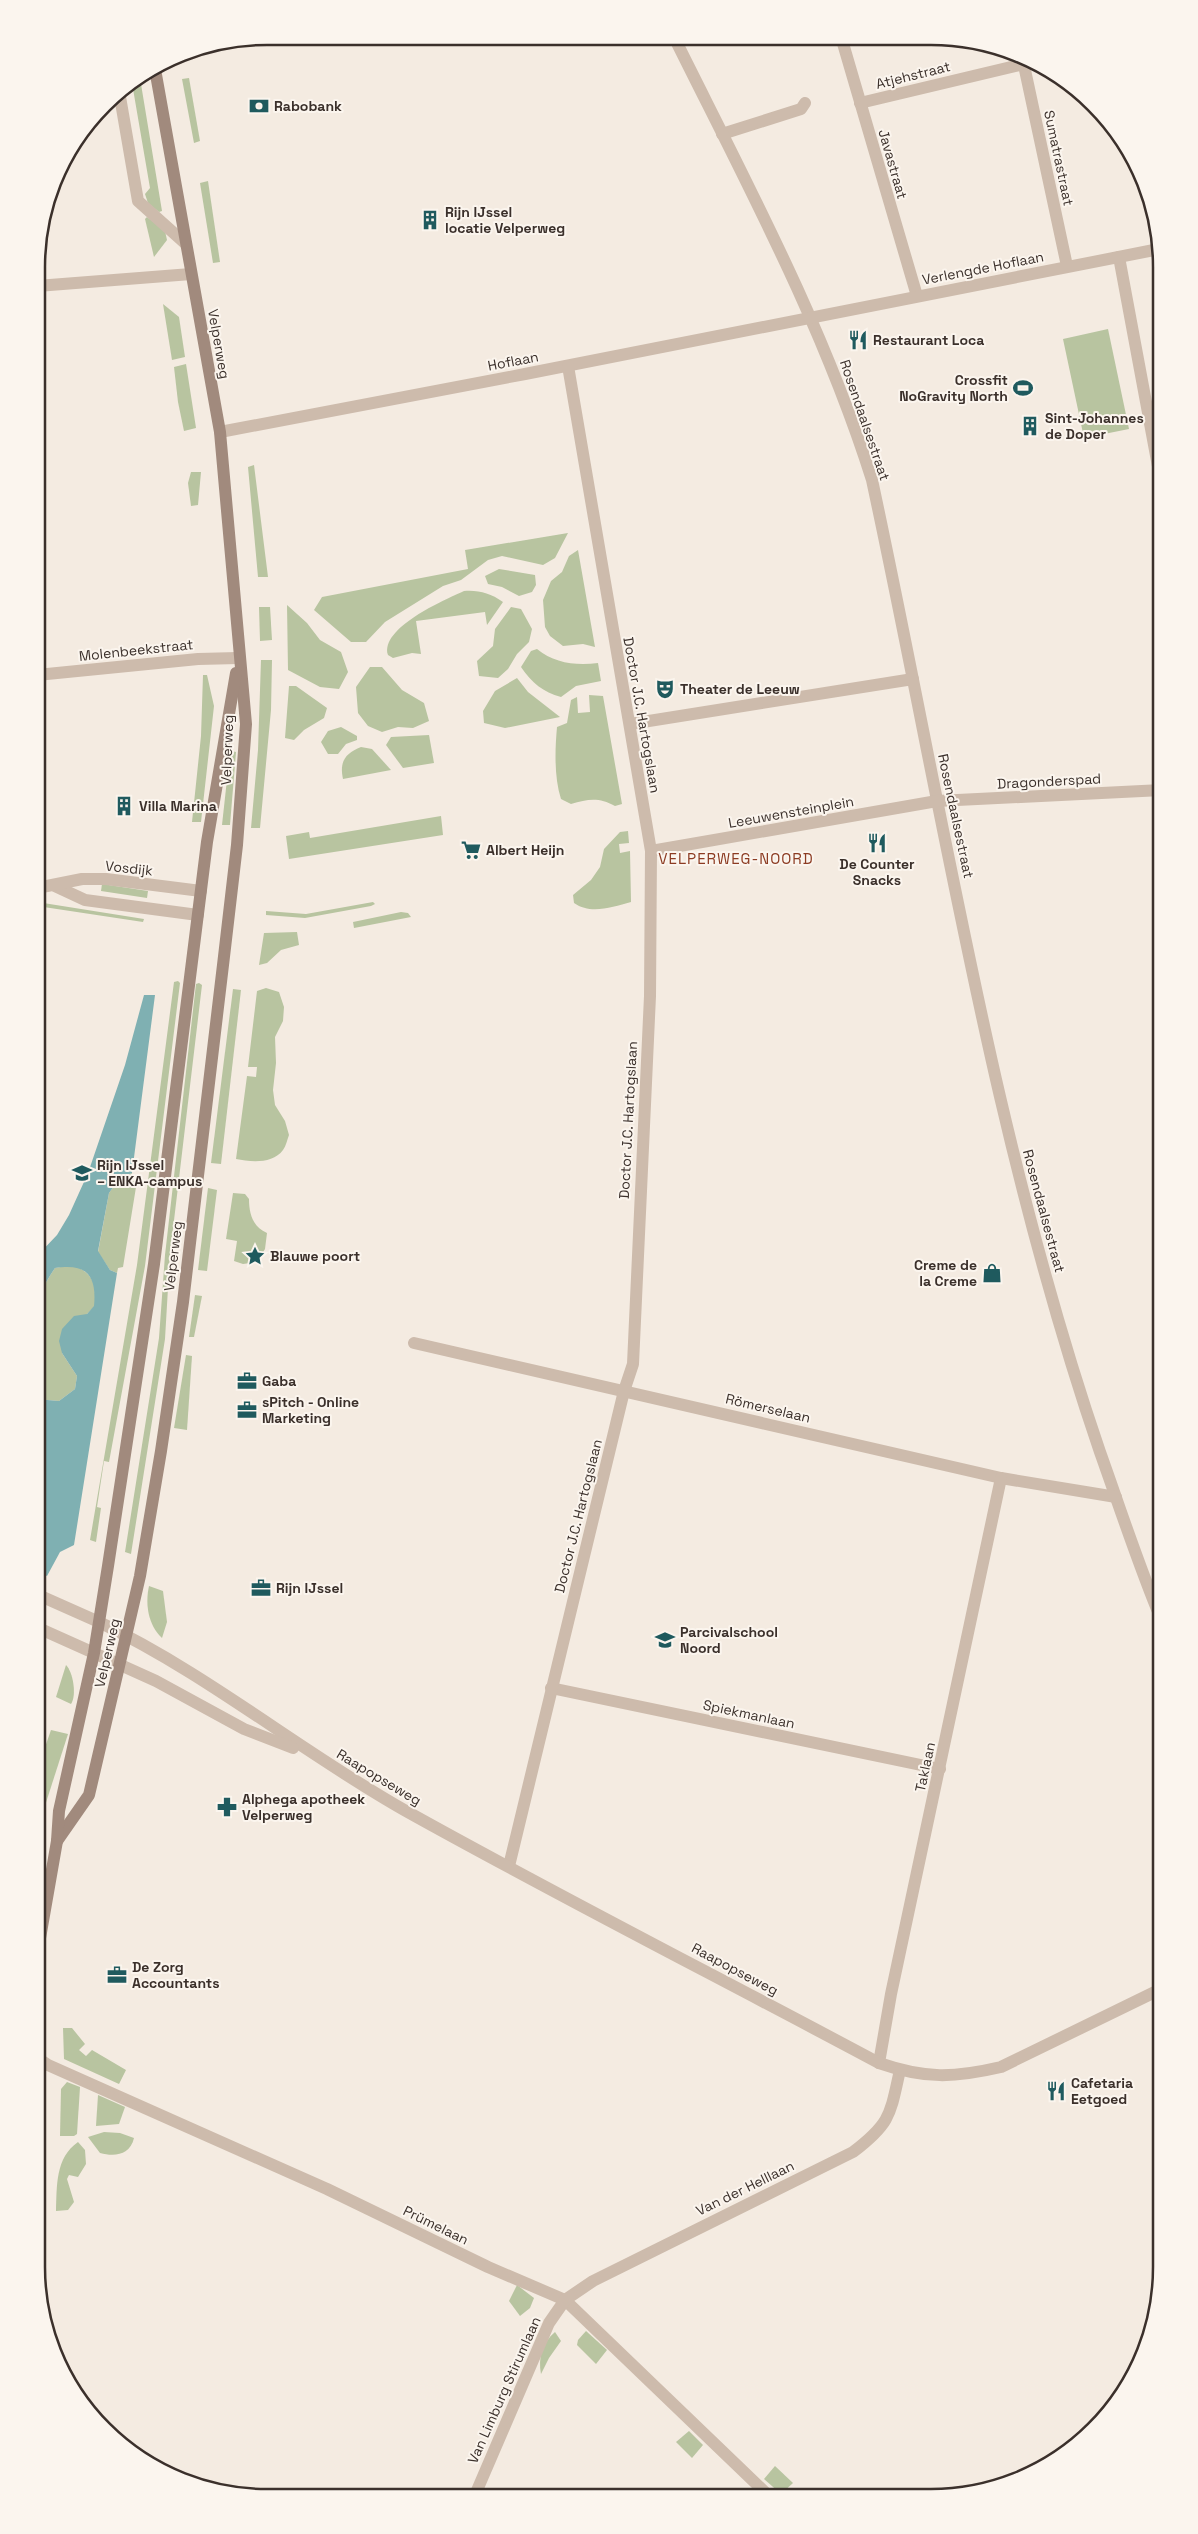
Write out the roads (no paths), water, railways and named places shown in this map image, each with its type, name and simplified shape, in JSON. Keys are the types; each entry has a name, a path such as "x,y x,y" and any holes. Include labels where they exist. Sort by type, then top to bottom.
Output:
{"main road":[{"name":"Velperweg","path":"57,1841 89,1795 140,1576 155,1488 183,1302 237,846 246,724 238,658 220,432 156,75"},
{"name":"Velperweg","path":"45,1910 57,1841 59,1811 94,1653 99,1622 156,1244 220,755 238,658"}],"street":[{"name":"Rosendaalsestraat","path":"678,45 812,318 848,410 872,480 937,801 1011,1146 1065,1343 1135,1554 1153,1599"},
{"name":"Javastraat","path":"843,45 917,296"},
{"name":"Atjehstraat","path":"860,103 1017,62"},
{"name":"Sumatrastraat","path":"1027,67 1067,266"},
{"path":"120,100 138,201 186,244"},
{"path":"722,134 801,109 805,104"},
{"name":"Verlengde Hoflaan","path":"812,318 1153,250"},
{"path":"1119,257 1153,440"},
{"path":"45,285 191,274"},
{"name":"Hoflaan","path":"220,432 812,318"},
{"name":"Doctor J.C. Hartogslaan","path":"509,1866 624,1390 633,1364 650,996 650,851 568,366"},
{"name":"Molenbeekstraat","path":"45,674 198,659 238,658"},
{"path":"630,724 913,679"},
{"name":"Dragonderspad","path":"937,801 1153,790"},
{"name":"Leeuwensteinplein","path":"650,851 937,801"},
{"name":"Vosdijk","path":"45,887 82,879 106,879 201,891"},
{"path":"55,886 85,900 198,915"},
{"name":"Römerselaan","path":"414,1343 1001,1478 1116,1497"},
{"name":"Taklaan","path":"879,2063 891,1994 1001,1478"},
{"name":"Raapopseweg","path":"45,1598 126,1635 188,1670 312,1754 405,1810 879,2063 919,2075 972,2074 1001,2067 1153,1993"},
{"name":"Raapopseweg","path":"45,1631 156,1682 244,1729 312,1754"},
{"name":"Spiekmanlaan","path":"552,1688 940,1769"},
{"name":"Prümelaan","path":"45,2063 327,2190 488,2267 566,2300 762,2489"},
{"name":"Van der Helllaan","path":"566,2300 593,2280 645,2253 853,2152 875,2135 890,2114 900,2070"},
{"name":"Van Limburg Stirumlaan","path":"478,2489 548,2323 566,2300"}],"water":[{"path":"144,995 155,995 132,1173 120,1178 109,1193 98,1251 110,1270 117,1273 74,1545 60,1552 47,1576 45,1575 45,1400 59,1401 75,1389 77,1376 62,1353 59,1341 62,1329 74,1316 87,1314 94,1306 94,1286 87,1274 75,1267 55,1268 45,1284 45,1248 57,1235 69,1215 88,1173 125,1065"}],"place":[{"name":"Rabobank","path":"259,106"},
{"name":"Rijn IJssel locatie Velperweg","path":"430,220"},
{"name":"Restaurant Loca","path":"858,340"},
{"name":"Crossfit NoGravity North","path":"1023,388"},
{"name":"Sint-Johannes de Doper","path":"1030,426"},
{"name":"Theater de Leeuw","path":"665,689"},
{"name":"Villa Marina","path":"124,806"},
{"name":"De Counter Snacks","path":"877,843"},
{"name":"Albert Heijn","path":"471,850"},
{"name":"Rijn IJssel – ENKA-campus","path":"82,1173"},
{"name":"Blauwe poort","path":"255,1256"},
{"name":"Creme de la Creme","path":"992,1273"},
{"name":"Gaba","path":"247,1381"},
{"name":"sPitch - Online Marketing","path":"247,1410"},
{"name":"Rijn IJssel","path":"261,1588"},
{"name":"Parcivalschool Noord","path":"665,1640"},
{"name":"Alphega apotheek Velperweg","path":"227,1807"},
{"name":"De Zorg Accountants","path":"117,1975"},
{"name":"Cafetaria Eetgoed","path":"1056,2091"}],"district":[{"name":"VELPERWEG-NOORD","path":"736,858"}]}
